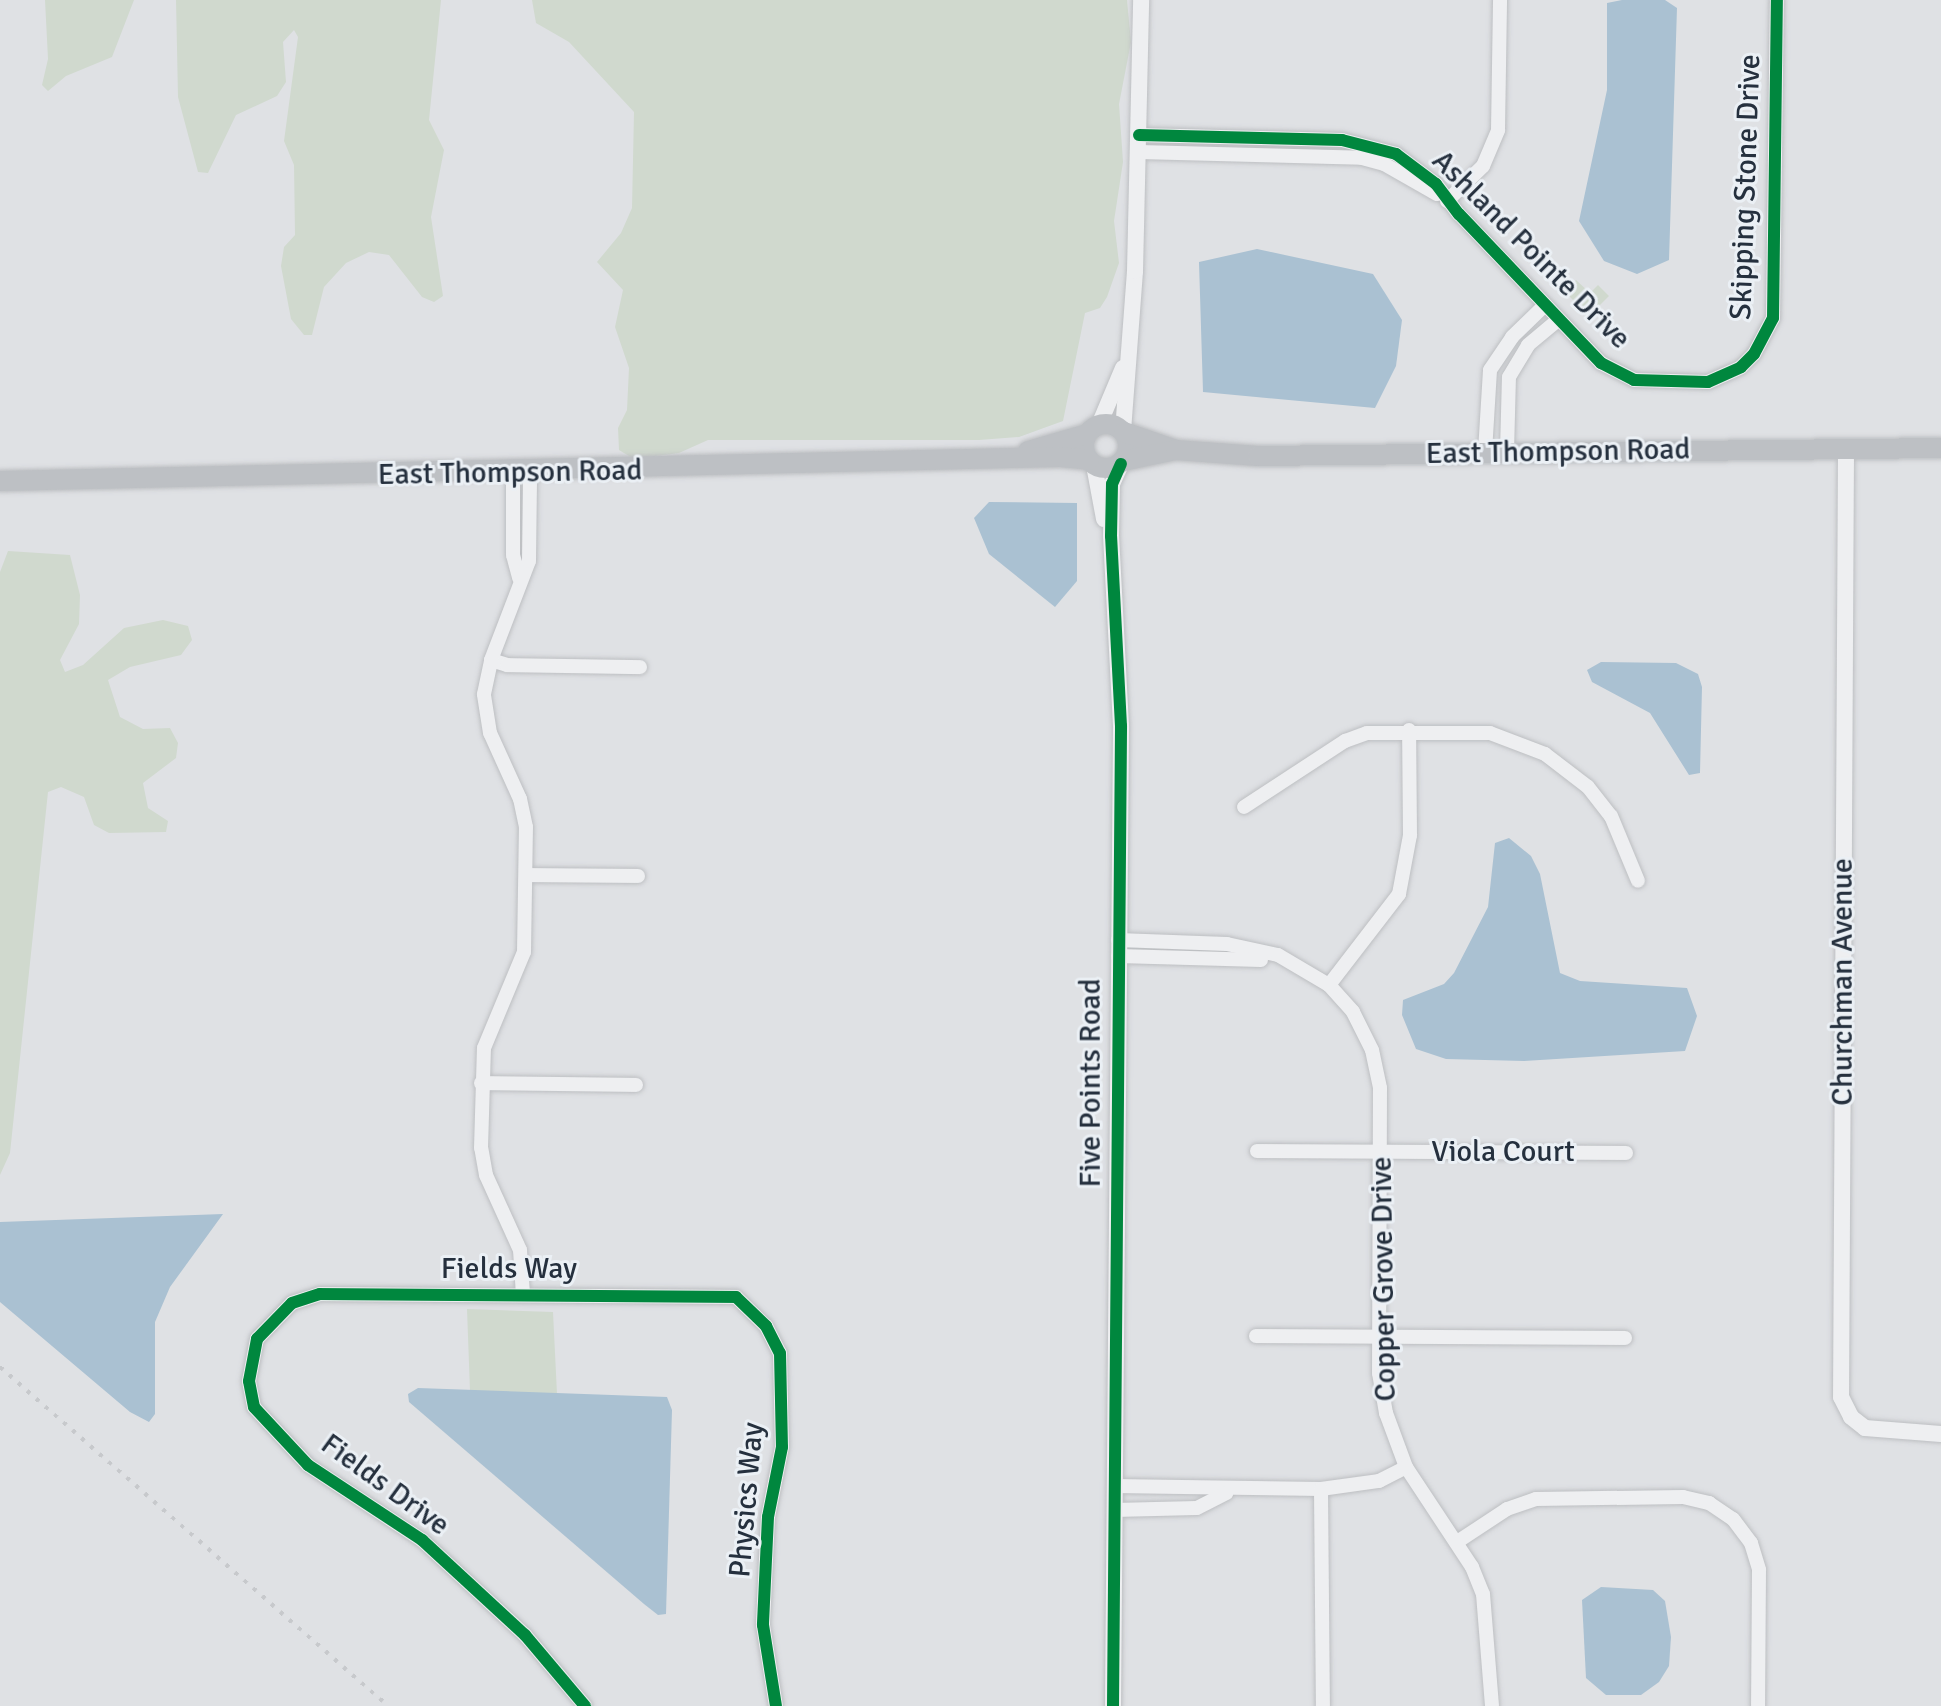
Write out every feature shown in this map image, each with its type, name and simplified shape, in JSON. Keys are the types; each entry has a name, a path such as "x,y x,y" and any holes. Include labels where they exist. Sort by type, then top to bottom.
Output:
{"main road":[{"name":"East Thompson Road","path":"1020,459 1028,451 1093,429"},
{"path":"1093,429 1123,432 1129,443 1122,462 1107,469 1091,463 1084,447 1093,429"},
{"name":"East Thompson Road","path":"1123,432 1176,450 1258,456 1941,448"},
{"name":"East Thompson Road","path":"1122,462 1176,450"},
{"name":"East Thompson Road","path":"0,481 522,473 1020,459 1091,463"}],"street":[{"path":"1123,432 1125,363 1135,271 1141,0"},
{"path":"1447,201 1483,166 1498,130 1500,0"},
{"name":"Skipping Stone Drive","path":"1741,367 1766,336 1773,318 1777,0"},
{"path":"1235,137 1236,153"},
{"name":"Ashland Pointe Drive","path":"1139,144 1235,137 1372,146 1425,173 1447,201 1601,363 1634,380 1708,382 1741,367"},
{"name":"Ashland Pointe Drive","path":"1139,144 1236,153 1362,158 1415,179 1447,201"},
{"path":"1485,452 1486,381 1504,347 1545,305"},
{"path":"1507,452 1507,385 1519,358 1559,319"},
{"path":"1504,347 1519,358"},
{"path":"1093,429 1125,363"},
{"name":"Churchman Avenue","path":"1846,450 1841,1397 1847,1413 1865,1428 1941,1434"},
{"name":"Five Points Road","path":"1113,1706 1121,695 1111,536 1112,484 1122,462"},
{"name":"Five Points Road","path":"1091,463 1111,536"},
{"path":"522,473 529,561 519,578 484,687 487,721 524,809 526,875 522,960 488,1034 481,1083 482,1163 520,1250 523,1295"},
{"path":"491,660 507,665 640,667"},
{"path":"1329,985 1399,894 1410,835 1409,730"},
{"path":"1244,807 1345,741 1367,733 1409,730 1490,733 1545,754 1588,787 1611,816 1638,881"},
{"path":"526,875 638,876"},
{"name":"Copper Grove Drive","path":"1118,948 1270,961 1329,985 1353,1012 1372,1050 1380,1088 1379,1336 1386,1413 1406,1467 1457,1542 1483,1594 1492,1706"},
{"path":"481,1083 636,1085"},
{"name":"Viola Court","path":"1257,1151 1626,1153"},
{"name":"Fields Way","path":"272,1319 292,1303 320,1294 736,1297 747,1309"},
{"name":"Physics Way","path":"747,1309 766,1326 780,1353 782,1447 768,1517 763,1625 776,1706"},
{"name":"Fields Drive","path":"272,1319 257,1339 253,1353 249,1381 254,1407 308,1465 422,1540 525,1635 585,1706"},
{"path":"1256,1336 1625,1338"},
{"path":"1114,1486 1230,1491 1321,1489 1379,1481 1406,1467"},
{"path":"1321,1489 1323,1706"},
{"path":"1114,1510 1197,1508 1230,1491"},
{"path":"1457,1542 1507,1509 1560,1496 1683,1497 1709,1503 1733,1519 1751,1543 1759,1570 1758,1706"}],"shaded area":[{"path":"45,0 134,0 112,57 66,76 48,91 42,85 48,59"},
{"path":"176,0 441,0 429,120 444,150 431,217 443,296 434,302 422,297 389,255 369,252 346,263 324,287 312,335 304,335 291,319 281,266 284,247 295,235 294,165 284,141 298,37 294,30 283,42 286,82 277,96 236,115 208,173 198,172 178,97"},
{"path":"532,0 1127,0 1131,42 1119,104 1123,162 1114,221 1119,263 1100,308 1085,313 1063,421 1019,437 979,440 708,440 679,453 634,459 619,450 618,428 627,410 629,368 615,327 623,290 597,262 621,233 632,208 634,112 569,42 536,23"},
{"path":"1576,280 1590,293 1598,285 1609,296 1589,316 1565,292"},
{"path":"8,551 70,555 80,595 79,624 60,660 65,672 83,665 124,628 163,620 188,626 192,640 181,655 130,667 108,680 120,717 143,729 170,728 178,743 176,758 143,783 148,808 168,821 166,832 109,833 94,825 84,797 61,787 48,792 10,1153 0,1175 0,572"},
{"path":"467,1309 553,1312 557,1394 470,1391"}],"water":[{"path":"1665,0 1677,8 1669,260 1637,274 1604,261 1579,221 1607,90 1607,3"},
{"path":"1257,249 1373,274 1402,320 1396,366 1375,408 1203,392 1199,262"},
{"path":"989,502 1077,503 1077,581 1055,607 989,554 974,518"},
{"path":"1601,662 1676,663 1698,674 1702,687 1700,773 1689,775 1650,713 1592,682 1587,670"},
{"path":"1509,838 1531,856 1540,874 1560,973 1580,981 1687,988 1697,1016 1685,1051 1524,1061 1446,1059 1416,1049 1402,1015 1403,1000 1444,984 1454,973 1488,907 1495,843"},
{"path":"223,1214 170,1287 155,1322 155,1414 149,1422 130,1412 0,1302 0,1222"},
{"path":"418,1388 667,1397 672,1410 666,1614 658,1615 644,1604 409,1402 408,1394"},
{"path":"1601,1587 1653,1590 1665,1601 1671,1637 1669,1666 1659,1682 1641,1695 1606,1695 1586,1678 1582,1600"}],"railway":[{"path":"0,1367 388,1706"}],"cycle path":[{"path":"1139,135 1342,140 1396,154 1436,184 1459,214 1601,363 1634,380 1708,382 1741,367 1754,354 1773,318 1777,0"},
{"path":"1113,1706 1121,726 1111,536 1112,484 1121,464"},
{"path":"585,1706 525,1635 422,1540 308,1465 254,1407 249,1381 257,1339 292,1303 320,1294 736,1297 766,1326 780,1353 782,1447 768,1517 763,1625 776,1706"}]}
